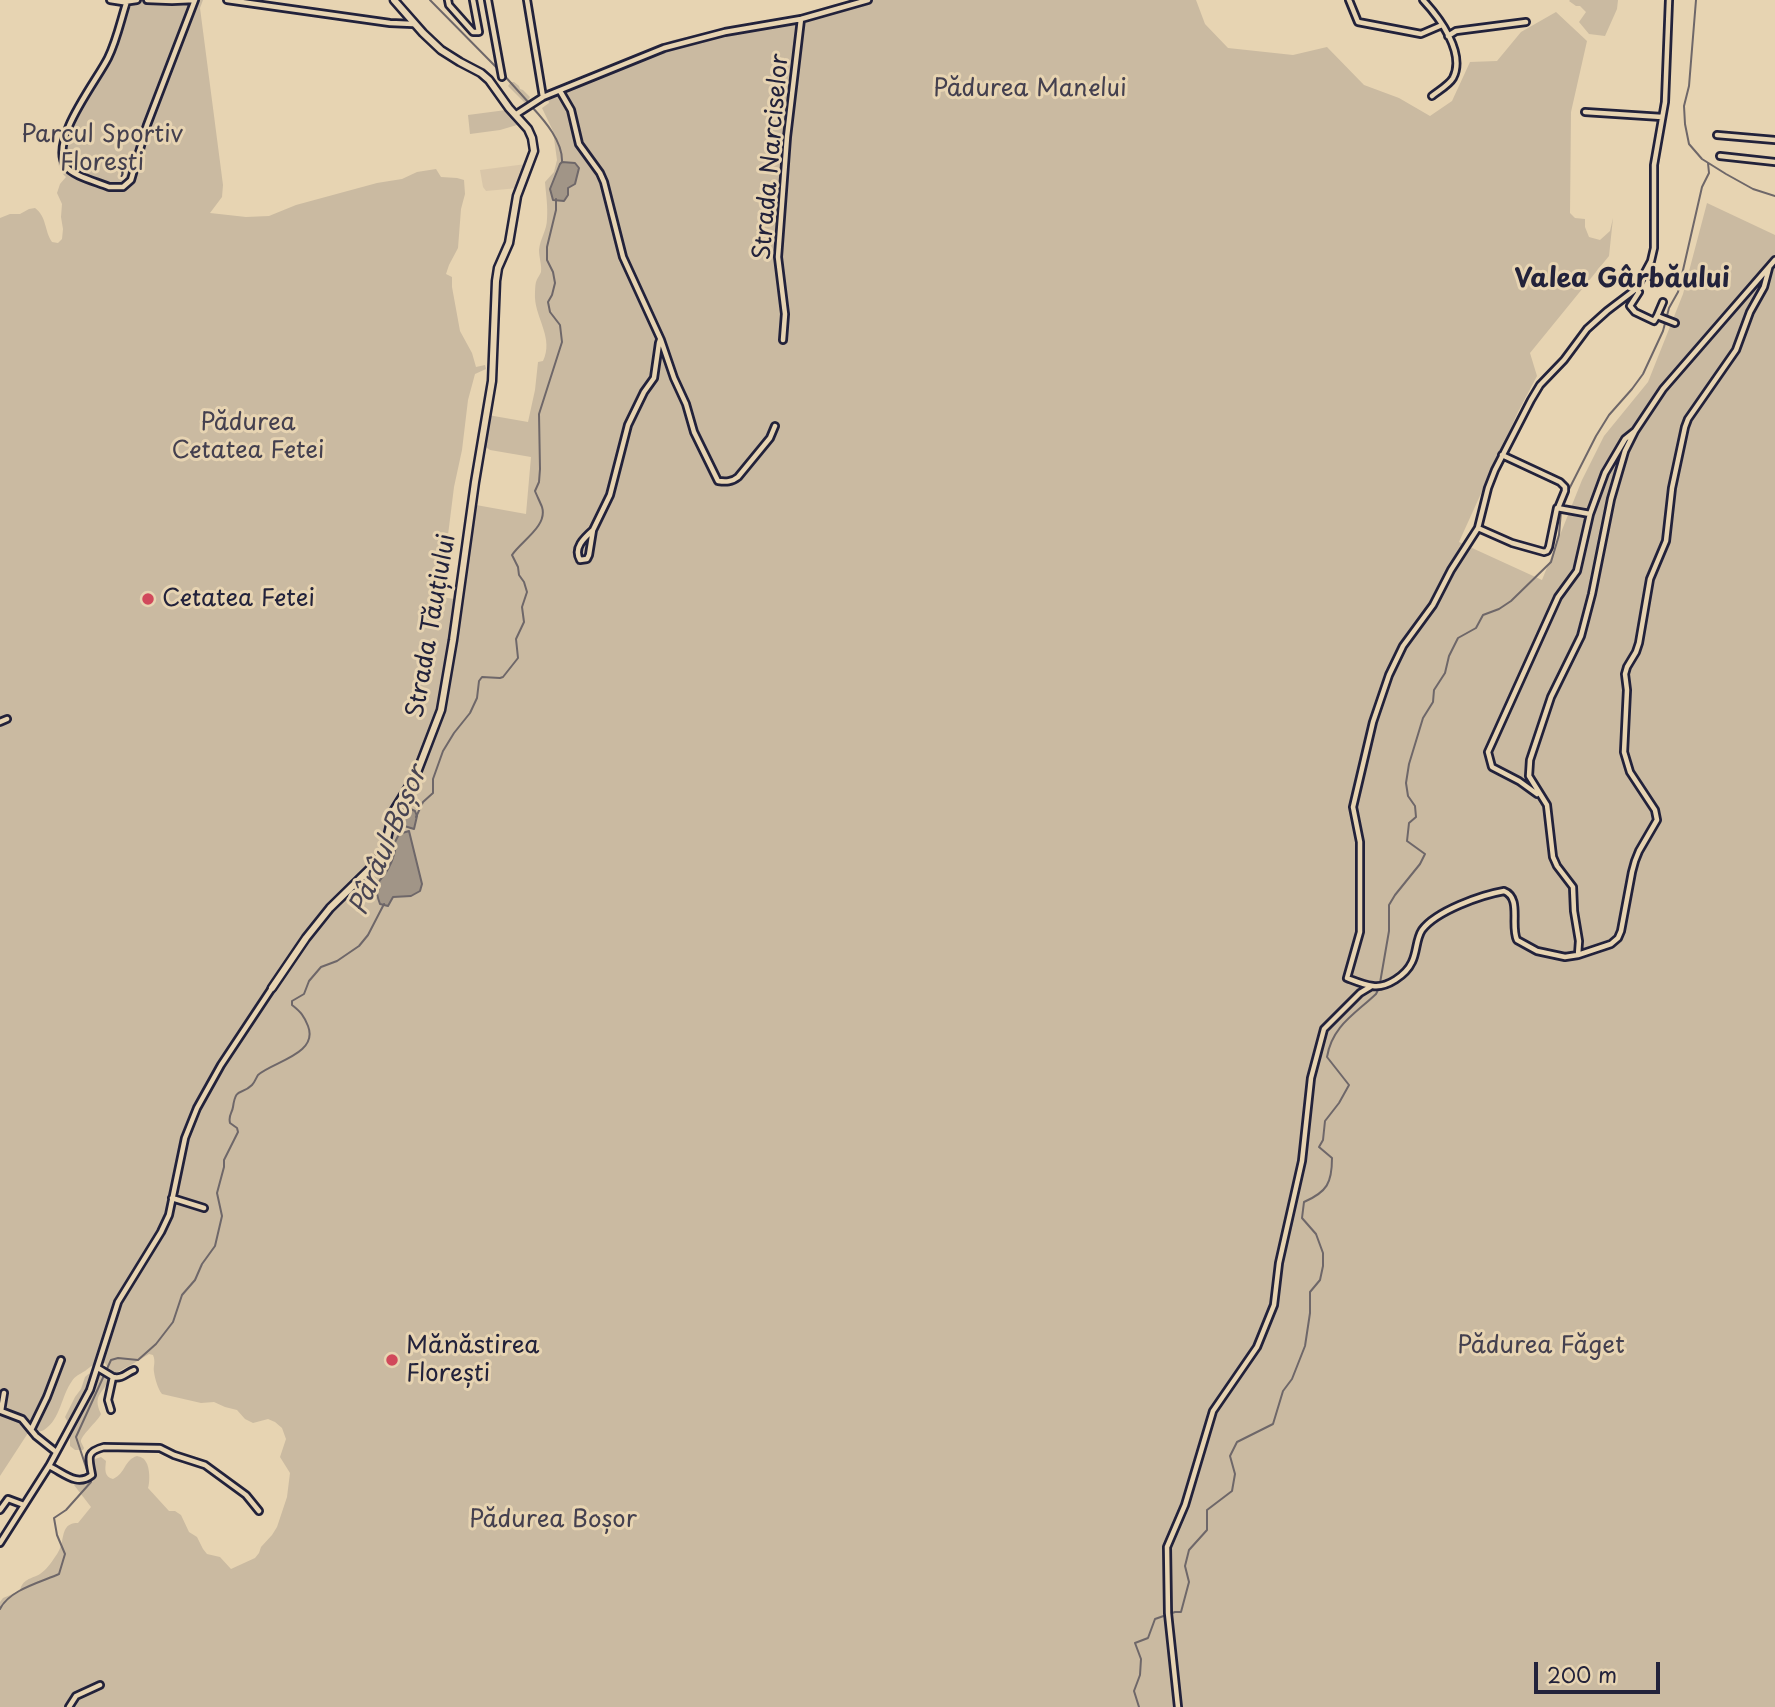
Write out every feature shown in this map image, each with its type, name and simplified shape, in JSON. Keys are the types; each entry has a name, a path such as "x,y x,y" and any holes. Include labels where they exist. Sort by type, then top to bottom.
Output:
{"main road":[{"name":"Strada Tăuțiului","path":"272,988 327,911 382,856 393,812 416,775 441,710 492,381 498,268 511,236 517,196 534,148 531,134 486,77 441,50 394,0"}],"street":[{"path":"110,0 137,0"},
{"path":"127,1 108,59 88,89 61,147 62,159 70,171 116,188 126,186 133,177 147,125 195,0 148,0"},
{"path":"227,0 390,23 414,23"},
{"path":"448,0 449,5 473,32 479,32 473,0"},
{"path":"488,0 502,77"},
{"path":"527,0 543,97"},
{"path":"515,113 543,97 664,48 725,32 801,19 868,0"},
{"path":"1349,0 1358,22 1421,34 1442,25"},
{"path":"1423,0 1442,25 1455,52 1456,66 1452,79 1432,96"},
{"path":"1376,986 1347,978 1361,924 1360,842 1353,807 1373,722 1389,675 1403,646 1433,605 1451,570 1478,528 1488,488 1502,455 1540,385 1593,323 1636,289 1651,261 1654,248 1654,165 1666,89 1669,0"},
{"name":"Strada Narciselor","path":"783,340 785,314 778,257 787,137 801,19"},
{"path":"1448,36 1456,31 1526,22"},
{"path":"560,91 571,110 579,144 606,186 623,257 661,340 694,432 718,481 726,482 738,477 770,438 775,426"},
{"path":"1585,112 1662,117"},
{"path":"1717,135 1775,141"},
{"path":"1720,156 1775,162"},
{"path":"1578,955 1573,887 1553,857 1548,809 1529,776 1530,760 1551,697 1581,636 1625,451 1635,431 1671,379 1775,260"},
{"path":"1178,1707 1168,1614 1167,1547 1185,1505 1213,1411 1257,1347 1274,1305 1279,1263 1301,1161 1311,1078 1324,1029 1360,993 1402,975 1415,953 1419,936 1427,925 1460,905 1499,892 1507,891 1511,895 1514,909 1513,931 1518,942 1537,951 1565,957 1578,955 1611,944 1620,935 1635,861 1657,820 1655,810 1630,772 1624,752 1626,671 1639,643 1650,579 1666,541 1672,488 1685,426 1738,346 1750,312 1764,287 1769,268"},
{"path":"1636,289 1639,292 1630,306 1635,312 1654,321 1662,302"},
{"path":"1657,316 1669,321"},
{"path":"593,530 581,542 577,553 580,560 587,559 589,555 593,530 610,495 628,425 654,377 661,340"},
{"path":"1544,799 1519,780 1492,767 1489,752 1558,597 1577,571 1590,514 1605,473 1625,439 1635,431"},
{"path":"1478,528 1512,543 1544,552 1549,547 1565,486 1502,455"},
{"path":"1560,508 1590,514"},
{"path":"0,722 8,719"},
{"name":"Strada Tăuțiului","path":"0,1543 49,1466 90,1390 118,1302 169,1215 185,1138 197,1108 221,1065 272,988"},
{"path":"172,1198 204,1208"},
{"path":"31,1430 61,1360"},
{"path":"98,1368 117,1378 134,1370"},
{"path":"111,1410 108,1400 113,1377"},
{"path":"4,1393 1,1411 22,1419 36,1436 56,1452"},
{"path":"49,1466 78,1481 85,1480 92,1475 90,1453 97,1449 160,1448 205,1465 246,1495 259,1511"},
{"path":"0,1510 8,1499 24,1505"},
{"path":"69,1707 76,1696 100,1685"}],"shaded area":[{"path":"562,162 575,163 579,168 575,184 568,188 564,201 553,200 550,189"},
{"path":"526,164 518,188 486,191 483,187 480,170"},
{"path":"404,806 415,811 417,816 414,829 401,825 399,817"},
{"path":"409,831 422,884 420,891 411,896 393,897 388,906 380,904 377,886 391,863 396,847 394,844 399,834"}],"green space":[{"path":"124,0 203,0 200,8 223,185 222,197 210,213 246,217 269,216 296,205 436,169 441,177 464,180 465,194 458,248 446,274 452,277 460,331 476,367 485,365 486,369 475,374 468,400 440,588 442,597 460,600 476,505 526,514 531,457 490,450 483,445 488,415 528,422 538,362 543,361 546,353 546,337 535,296 536,282 541,272 540,246 547,223 545,182 554,172 557,160 553,131 542,108 549,103 547,92 673,40 799,16 856,0 1196,0 1205,24 1228,48 1293,55 1327,47 1364,85 1399,98 1430,116 1452,101 1470,62 1497,61 1521,32 1556,12 1587,41 1571,112 1570,213 1575,218 1585,219 1589,237 1600,240 1610,231 1613,218 1609,256 1530,353 1537,376 1459,542 1542,580 1582,480 1604,436 1648,382 1683,294 1707,203 1775,235 1775,1707 0,1707 0,1602 20,1591 25,1582 46,1568 59,1550 66,1528 70,1524 78,1523 91,1507 74,1485 76,1480 89,1471 95,1459 101,1457 106,1461 105,1470 113,1479 133,1458 137,1456 143,1459 149,1471 148,1488 169,1511 181,1515 189,1532 197,1537 207,1554 220,1557 231,1569 255,1558 277,1527 287,1497 290,1473 280,1457 286,1439 282,1428 275,1422 268,1419 253,1423 237,1410 214,1402 201,1403 162,1394 155,1378 154,1357 149,1354 116,1373 102,1363 76,1376 68,1387 54,1420 44,1430 28,1433 0,1476 0,218 35,208 42,215 52,242 58,243 62,239 62,204 57,193 66,177 59,166 58,152 62,136 102,61"},
{"path":"1570,0 1618,0 1617,9 1605,36 1589,34 1579,22 1586,12"},
{"path":"511,82 530,97 526,104 508,86"},
{"path":"506,110 517,125 470,134 468,115"},
{"path":"99,1370 109,1377 98,1397 101,1414 81,1439 83,1450 75,1450 70,1446 70,1426 65,1417 85,1377 92,1371"}],"waterway":[{"name":"Pârâul Boșor","path":"430,0 498,69"},
{"path":"1696,0 1689,86 1684,106 1689,144 1702,159 1726,174 1753,189 1775,196"},
{"name":"Pârâul Boșor","path":"502,73 529,103"},
{"name":"Pârâul Boșor","path":"532,107 560,147 562,162"},
{"path":"1561,505 1596,436 1609,415 1643,374 1663,331 1669,308 1678,292 1702,187 1709,173 1708,163"},
{"name":"Pârâul Boșor","path":"416,817 423,802 433,793 433,779 443,751 470,713 477,698 479,681 482,677 503,677 518,658 516,639 524,622 522,607 527,592 512,555 538,527 543,514 535,491 540,469 539,414 562,342 560,325 550,312 548,302 555,283 547,260 547,247 556,199"},
{"path":"1380,983 1389,931 1389,905 1425,854 1407,841 1409,823 1416,817 1415,806 1408,796 1406,783 1423,718 1433,702 1434,690 1445,673 1449,656 1458,638 1476,628 1483,615 1511,601 1551,562 1559,535 1561,511"},
{"name":"Pârâul Boșor","path":"0,1609 4,1602 18,1592 59,1574 65,1554 54,1518 66,1510 91,1482 76,1437 111,1360 138,1360 156,1344 173,1322 182,1295 195,1280 215,1246 222,1216 217,1193 224,1160 238,1132 230,1123 236,1096 252,1085 258,1075 292,1056 307,1044 310,1036 308,1026 302,1014 292,1005 292,1001 304,994 309,981 321,967 337,961 359,946 368,935 384,904"},
{"path":"1139,1707 1134,1691 1140,1675 1141,1659 1135,1643 1148,1638 1155,1619 1181,1612 1189,1582 1185,1566 1189,1550 1207,1530 1207,1510 1232,1491 1235,1474 1230,1456 1237,1442 1273,1424 1283,1391 1292,1379 1305,1346 1310,1292 1320,1280 1323,1253 1316,1234 1302,1218 1304,1202 1327,1186 1332,1158 1319,1147 1323,1140 1325,1121 1349,1085 1327,1057 1339,1029 1379,988"}],"place":[{"name":"Cetatea Fetei","path":"148,599"},
{"name":"Mănăstirea Florești","path":"392,1360"}],"district":[{"name":"Valea Gârbăului","path":"1622,280"}],"park label":[{"name":"Pădurea Manelui","path":"1030,89"},
{"name":"Parcul Sportiv Florești","path":"102,149"},
{"name":"Pădurea Cetatea Fetei","path":"248,437"},
{"name":"Pădurea Făget","path":"1541,1346"},
{"name":"Pădurea Boșor","path":"553,1520"}]}
